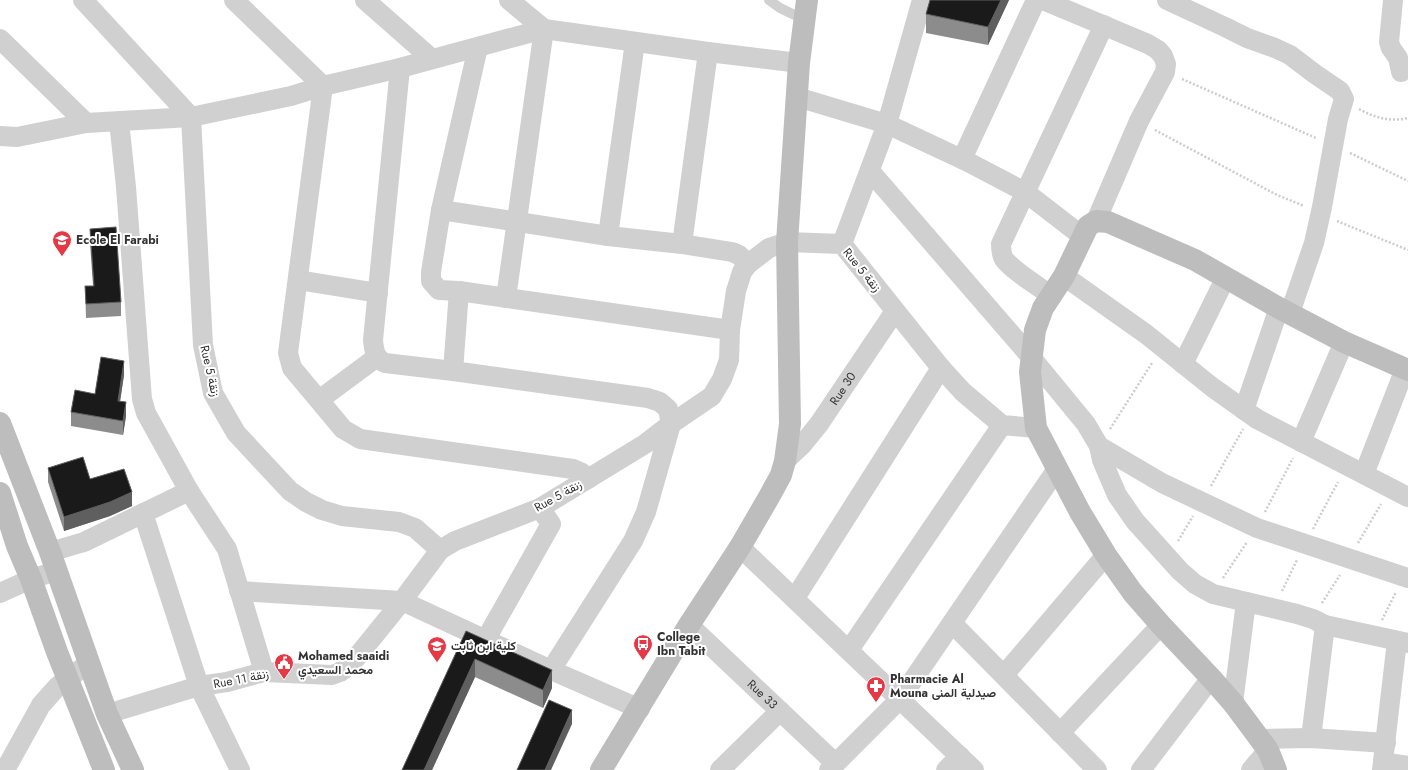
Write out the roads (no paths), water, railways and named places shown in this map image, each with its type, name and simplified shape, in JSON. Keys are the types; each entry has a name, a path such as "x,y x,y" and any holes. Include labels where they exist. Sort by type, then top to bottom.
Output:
{"street":[{"path":"83,0 191,117"},
{"path":"234,0 323,86"},
{"path":"365,0 432,58"},
{"path":"509,0 544,29"},
{"path":"842,244 888,124 922,0"},
{"path":"962,159 1036,0"},
{"path":"1043,0 1148,44 1158,50 1165,60 1165,72 1139,121 1089,229 1064,276 1043,308 1039,318 1035,330 1031,357 1030,383 1036,428 1080,512 1106,555 1134,593 1161,625 1233,703 1264,744 1276,770"},
{"path":"1167,0 1192,4 1251,40 1290,55 1340,91 1344,102 1338,120 1314,243 1284,311 1244,410"},
{"path":"1393,0 1389,42 1391,48 1397,56 1401,72"},
{"path":"601,770 640,709 689,625 740,547 781,475 785,461 789,441 790,416 787,242 799,63 806,10"},
{"path":"1052,296 1010,265 1003,258 1001,244 1104,25"},
{"path":"506,298 544,29"},
{"path":"0,136 17,137 86,123 191,117 291,96 323,86 400,68 432,58 544,29 594,37 799,63"},
{"path":"0,40 86,123"},
{"path":"608,236 635,42"},
{"path":"478,47 441,210 431,272 431,281 439,290 460,291 730,330"},
{"path":"682,244 708,52"},
{"path":"400,68 373,340 377,357 380,361 385,363 648,398 660,402 668,409 671,424 646,512 633,541 551,670"},
{"path":"323,86 288,353 292,368 343,429 360,439 573,469 582,473 588,479"},
{"path":"797,97 888,124 962,159 1025,192 1089,229"},
{"name":"Rue 5 زنقة","path":"191,117 204,345 213,393 224,415 236,433 290,491 306,502 322,510 342,516 398,522 415,528 440,550 455,541 540,508 645,444 716,392 729,360 730,330 736,291 742,272 748,264 769,248 787,242 842,244 941,368 964,392 1002,425"},
{"path":"119,121 126,187 142,399 150,422 189,491 226,549 264,672"},
{"path":"870,171 1031,357 1086,424 1099,446 1102,460 1117,495 1135,521 1168,558 1195,584 1206,590 1246,602 1297,614 1325,625 1374,637 1403,642 1383,766 1408,766"},
{"path":"441,210 608,236 682,244 732,252 739,255 748,264"},
{"path":"1089,229 1108,222 1195,260 1284,311 1344,342 1406,369 1364,474"},
{"path":"1064,276 1146,334 1212,387 1257,420 1408,497"},
{"path":"1183,364 1226,277"},
{"path":"298,280 378,293"},
{"path":"453,371 460,291"},
{"name":"Rue 30","path":"785,461 802,445 819,424 895,311"},
{"path":"1301,442 1344,342"},
{"path":"319,400 377,357"},
{"path":"795,598 941,368"},
{"path":"0,423 53,561 107,714 129,769"},
{"path":"849,650 1002,425 1036,428"},
{"path":"1099,446 1162,483 1257,528 1406,577"},
{"path":"832,767 900,698 1057,469"},
{"path":"0,593 32,579 53,561 84,542 189,491"},
{"path":"0,493 17,546 32,579 67,679 104,770"},
{"path":"486,640 551,524 540,508"},
{"path":"143,513 200,686 240,770"},
{"path":"740,547 974,770"},
{"name":"Rue 11 زنقة","path":"107,714 200,686 227,682 264,672 332,675 340,672 356,658 402,601 440,550"},
{"path":"1004,675 1106,555"},
{"path":"239,592 402,601 551,670 640,709"},
{"path":"1233,703 1246,602"},
{"path":"952,622 1097,770"},
{"name":"Rue 33","path":"689,625 780,711 832,767"},
{"path":"1060,733 1161,625"},
{"path":"1311,738 1325,625"},
{"path":"5,770 41,705 49,695 67,679 89,664"},
{"path":"1141,770 1211,678"},
{"path":"720,770 780,711"},
{"path":"1264,744 1311,738 1386,743"},
{"path":"1251,770 1264,744"},
{"path":"946,770 960,756"}],"lane":[{"path":"768,0 780,8 806,10"}],"place":[{"name":"Ecole El Farabi","path":"62,257"},
{"name":"College Ibn Tabit","path":"643,661"},
{"name":"كلية ابن ثابت","path":"437,663"},
{"name":"Mohamed saaidi محمد السعيدي","path":"284,680"},
{"name":"Pharmacie Al Mouna صيدلية المنى","path":"876,703"}]}
